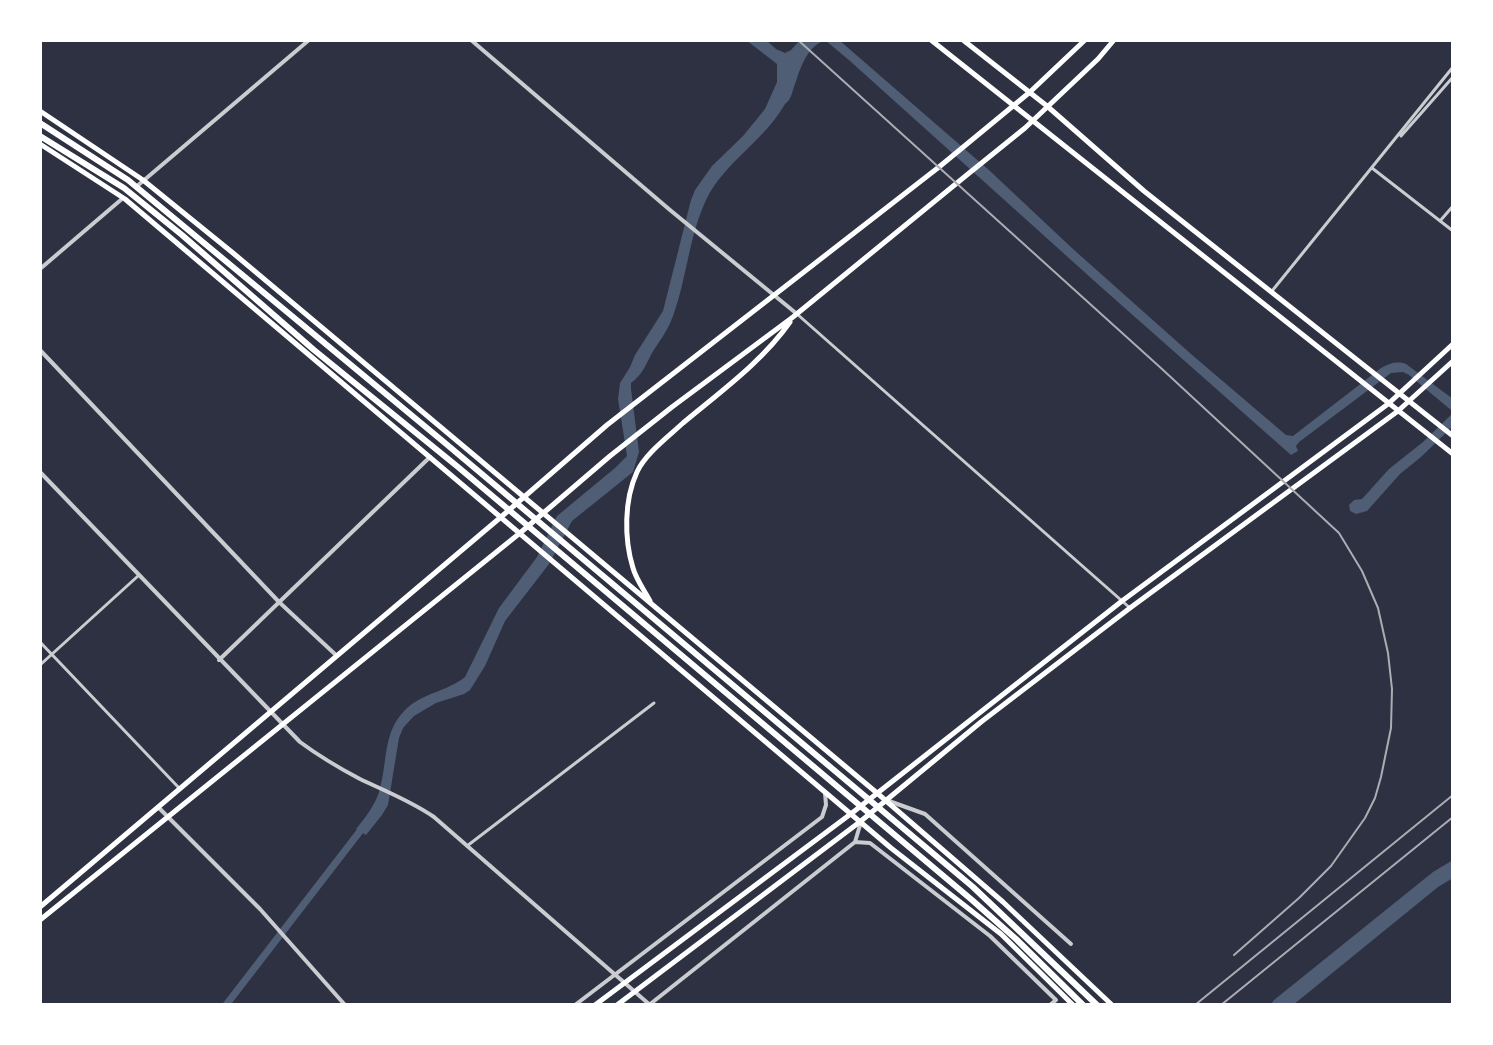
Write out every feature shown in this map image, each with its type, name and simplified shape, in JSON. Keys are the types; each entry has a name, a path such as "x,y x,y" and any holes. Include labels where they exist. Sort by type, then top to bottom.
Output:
{"highway":[{"path":"40,123 128,180 469,463 973,887 1097,1005"},
{"path":"40,136 124,188 182,235 314,350 506,507 972,900 1083,1005"}],"main road":[{"path":"931,40 1453,454"},
{"path":"963,40 1047,106 1144,191 1453,436"},
{"path":"40,907 607,425 950,158 1030,92 1085,40"},
{"path":"40,920 520,533 610,456 795,316 1032,121 1114,40"},
{"path":"40,111 143,180 233,253 886,800 1003,902 1112,1005"},
{"path":"40,144 123,198 891,848 1001,934 1073,1005"},
{"path":"652,605 633,570 626,526 638,470 660,443 756,361 781,336 795,316"},
{"path":"595,1005 852,813 1122,601 1388,404 1453,344"},
{"path":"617,1005 861,821 981,722 1130,608 1398,411 1453,361"}],"street":[{"path":"40,269 309,40"},
{"path":"471,40 773,296 1130,608"},
{"path":"1272,291 1453,67"},
{"path":"1384,154 1453,77"},
{"path":"1372,168 1453,231"},
{"path":"1440,221 1453,206"},
{"path":"40,350 279,602 337,656"},
{"path":"219,660 430,457"},
{"path":"40,472 300,742 360,779 421,808 650,1005 855,842 861,821"},
{"path":"40,665 139,575"},
{"path":"40,642 180,789"},
{"path":"467,846 654,703"},
{"path":"575,1005 822,817 826,805 825,790"},
{"path":"886,800 925,814 1071,944"},
{"path":"158,807 277,929 345,1005"},
{"path":"855,842 870,843 990,936 1056,1000 1050,1005"}],"water":[{"path":"746,40 766,40 785,53 800,40 825,40 808,54 790,98 777,117 724,173 707,198 696,227 671,322 643,370 631,383 639,452 633,472 572,521 549,564 505,621 485,666 470,690 436,703 414,716 403,728 388,805 366,835 356,829 377,797 389,738 398,719 412,704 465,677 499,608 537,557 557,516 627,456 618,399 620,383 663,311 695,190 712,166 765,109 777,82 777,64"},
{"path":"825,40 839,40 1286,435 1293,436 1381,368 1397,363 1406,364 1453,399 1453,426 1400,474 1367,511 1356,514 1350,511 1349,505 1354,500 1362,499 1389,469 1452,414 1451,410 1409,375 1391,373 1299,442 1296,446 1298,451 1291,455"},
{"path":"1453,860 1453,878 1293,1005 1270,1005 1433,872"}],"waterway":[{"path":"226,1005 364,826"}],"railway":[{"path":"798,40 1339,533 1362,571 1378,608 1392,689 1391,728 1375,798 1365,818 1331,866 1234,955"},
{"path":"1195,1005 1453,795"},
{"path":"1221,1005 1453,817"}]}
